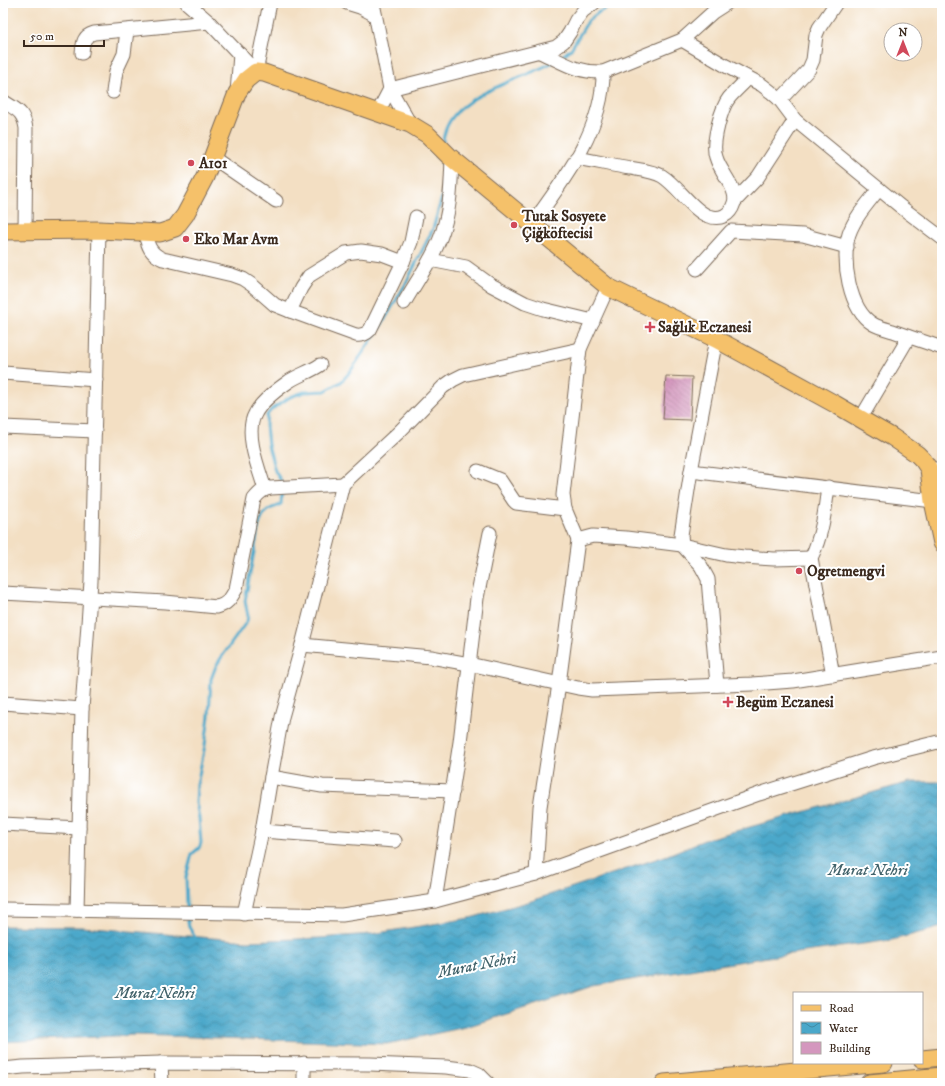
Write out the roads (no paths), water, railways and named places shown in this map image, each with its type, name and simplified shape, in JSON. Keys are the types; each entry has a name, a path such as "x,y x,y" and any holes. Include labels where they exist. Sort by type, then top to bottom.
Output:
{"main road":[{"path":"3,231 99,230 160,232 175,228 185,215 205,177 237,93 246,80 256,72 264,73 410,124 428,135 451,157 608,287 716,339 861,418 917,454 935,469 933,501 942,543"},
{"path":"923,1059 942,1058"},
{"path":"664,1083 873,1064"},
{"path":"869,1083 942,1076"}],"street":[{"path":"187,3 209,22 256,72"},
{"path":"256,72 270,3"},
{"path":"347,3 374,9 390,88 410,124"},
{"path":"390,88 545,54 564,41 583,11 594,3"},
{"path":"545,54 566,66 591,72 603,72 682,40 716,8 727,3"},
{"path":"780,100 809,69 813,60 816,35 836,3"},
{"path":"82,53 83,43 89,34 209,22"},
{"path":"113,92 116,71 124,54 127,31"},
{"path":"682,40 762,85 780,100 795,120 879,189 942,238"},
{"path":"237,93 240,54"},
{"path":"532,224 558,188 582,149 596,116 602,97 603,72"},
{"path":"735,201 729,182 715,154 715,145 722,111 729,98 748,78"},
{"path":"378,112 390,88"},
{"path":"3,101 19,111 25,121 25,231"},
{"path":"576,158 660,175 673,184 696,209 707,216 719,218 724,217 729,213 735,201 758,177 795,120"},
{"path":"404,303 430,260 439,241 445,223 449,204 451,157"},
{"path":"212,158 276,201"},
{"path":"879,189 854,221 849,235 847,247 848,274 854,300 863,317 873,324 942,348"},
{"path":"144,231 149,249 157,257 243,279 275,304 290,311 356,335 364,335 370,330 403,262 411,242 416,217"},
{"path":"724,217 731,230"},
{"path":"77,910 82,709 92,581 99,230"},
{"path":"731,230 804,235 847,247"},
{"path":"697,269 731,230"},
{"path":"290,311 301,288 310,276 346,253 360,251 382,254 403,262"},
{"path":"430,260 466,267 491,285 525,303 542,309 593,321"},
{"path":"536,874 540,807 559,684 578,540 565,509 563,495 580,349 608,287"},
{"path":"861,418 909,337"},
{"path":"708,579 701,566 682,545 682,524 716,339"},
{"path":"244,914 262,831 282,717 343,484 399,432 443,387 453,380 463,375 580,349"},
{"path":"268,488 256,461 251,433 255,412 288,382 320,365"},
{"path":"3,373 96,380"},
{"path":"3,427 95,430"},
{"path":"478,471 500,480 516,503 565,509"},
{"path":"691,472 828,487 933,501"},
{"path":"3,593 165,602 217,608 225,605 236,589 254,499 268,488 343,484"},
{"path":"828,487 823,523 812,558 833,675"},
{"path":"435,901 453,790 477,593 490,533"},
{"path":"578,540 593,536 626,538 682,545 744,557 774,559 812,558"},
{"path":"717,685 708,579 713,558 718,553"},
{"path":"302,645 431,657 592,690 786,681 833,675 942,657"},
{"path":"3,703 82,709"},
{"path":"3,909 342,915 435,901 536,874 759,794 873,758 942,741"},
{"path":"271,777 322,786 453,790"},
{"path":"3,824 79,828"},
{"path":"262,831 395,841"},
{"path":"161,1063 162,1083"},
{"path":"3,1069 23,1067 161,1063 304,1063 470,1070 479,1074 488,1083"},
{"path":"304,1063 304,1083"}],"water":[{"name":"Murat Nehri","path":"910,782 942,782 942,927 892,940 768,957 594,986 466,1027 387,1044 136,1035 3,1042 3,926 82,927 248,941 371,934 470,918 528,902 665,856 707,839"}],"waterway":[{"path":"561,57 571,49 588,21 599,12 619,3"},
{"path":"443,142 447,126 457,112 470,101 504,83 553,62"},
{"path":"282,485 275,471 268,445 266,425 267,415 272,409 290,397 304,392 325,391 341,382 350,372 382,324 405,285 433,229 443,193 442,157"},
{"path":"187,909 186,877 192,854 199,848 201,843 196,802 197,785 209,716 211,679 216,666 247,621 248,616 245,601 259,525 267,511 281,504 282,491"},
{"path":"187,915 189,927 196,939"}],"place":[{"name":"A101","path":"191,163"},
{"name":"Tutak Sosyete Çiğköftecisi","path":"514,225"},
{"name":"Eko Mar Avm","path":"186,239"},
{"name":"Sağlık Eczanesi","path":"650,327"},
{"name":"Ogretmengvi","path":"799,571"},
{"name":"Begüm Eczanesi","path":"728,702"}]}
